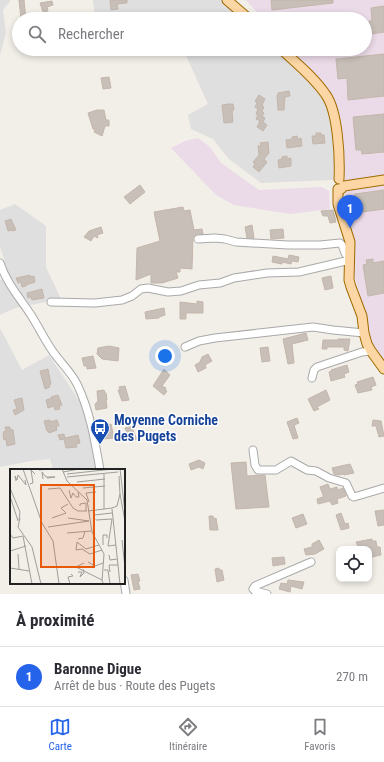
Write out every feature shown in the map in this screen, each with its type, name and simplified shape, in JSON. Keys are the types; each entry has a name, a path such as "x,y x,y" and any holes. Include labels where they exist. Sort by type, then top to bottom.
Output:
{"main road":[{"path":"227,0 241,12"},
{"path":"288,56 321,87 332,106 337,131 340,166 341,184 339,210 350,242 349,280 362,316 364,333 370,351 384,369"},
{"path":"341,184 384,180"}],"street":[{"path":"50,302 95,303 122,300 132,296 141,289 148,288 168,292 181,291 199,284 220,283 234,278 267,273 299,272 350,260 344,253 340,243 320,245 288,245 236,242 215,238 198,238"},
{"path":"0,263 4,276 9,284 56,356 77,384 90,423 100,469"},
{"path":"185,347 199,341 215,338 313,327 364,333"},
{"path":"312,378 314,370 317,367 362,352 370,351"},
{"path":"253,450 255,465 258,470 276,470 291,461 307,470 316,471 329,478 346,483 352,496 354,497 384,488"},
{"path":"267,594 255,591 253,589 255,586 311,562"},
{"path":"125,584 126,594"}],"shaded area":[{"path":"0,0 11,0 3,10 6,33 0,55"},
{"path":"93,0 222,0 235,12 94,12"},
{"path":"246,0 384,0 384,361 376,350 369,336 354,274 354,239 346,201 341,120 333,95 297,56 372,56 372,12 257,12"},
{"path":"186,56 282,56 328,102 336,129 333,180 261,183 229,159 213,139 191,129 188,115 208,104"},
{"path":"198,138 210,147 221,163 259,190 322,187 329,191 330,209 290,214 234,205 216,195 171,148 185,141"},
{"path":"15,204 46,226 46,267 61,299 15,308 0,315 0,280 10,277 0,247 0,210"},
{"path":"0,328 22,370 49,355 82,405 97,469 53,469 50,459 0,467"}],"building":[{"path":"19,0 24,0 25,12 20,12"},
{"path":"110,0 127,0 127,3 117,4 118,9 111,10"},
{"path":"271,0 333,0 333,3 272,10"},
{"path":"52,1 53,5 47,7 48,11 43,12 40,3"},
{"path":"384,6 384,32 372,34 371,8"},
{"path":"384,54 384,96 348,100 347,78 338,79 336,59"},
{"path":"109,77 111,88 103,89 101,78"},
{"path":"289,91 290,96 285,97 284,110 278,110 278,93"},
{"path":"259,95 265,99 262,105 264,107 262,111 264,113 262,116 265,118 263,122 267,125 263,131 257,127 260,121 256,119 258,109 255,107 257,103 255,101"},
{"path":"233,104 233,122 224,123 222,105"},
{"path":"97,110 104,110 106,120 109,120 109,126 105,126 102,136 94,132 95,129 93,129 88,113"},
{"path":"384,114 384,152 362,154 361,150 356,150 353,117"},
{"path":"316,133 321,133 321,135 324,135 325,143 313,144 312,136 316,136"},
{"path":"297,136 298,139 301,138 302,146 287,148 286,140"},
{"path":"268,142 269,153 264,159 267,162 259,172 253,167 255,164 253,162 259,155 258,146 261,146 260,143"},
{"path":"287,156 287,159 291,158 291,166 279,168 278,160"},
{"path":"140,185 145,192 130,204 124,197"},
{"path":"384,190 384,209 355,213 353,196 355,194"},
{"path":"183,207 184,211 190,210 194,230 202,229 203,234 197,234 193,237 192,269 180,268 180,272 176,272 178,278 162,283 151,283 151,274 136,280 137,248 160,241 154,212"},
{"path":"333,210 336,222 330,223 328,216 323,216 321,211"},
{"path":"11,219 16,230 8,231 5,221"},
{"path":"252,225 254,238 247,238 245,227"},
{"path":"101,227 103,233 97,235 98,238 94,236 91,241 84,237 89,231"},
{"path":"283,229 284,238 271,239 270,230"},
{"path":"289,255 299,257 298,262 292,261 291,264 282,262 282,264 272,262 273,256 288,259"},
{"path":"373,259 373,263 384,261 384,293 368,296 363,265 367,264 366,260"},
{"path":"30,275 30,277 34,276 35,282 22,287 21,282 18,283 16,278"},
{"path":"331,276 333,288 325,290 322,278"},
{"path":"42,289 44,298 32,300 31,297 28,298 27,293"},
{"path":"197,301 203,302 203,313 186,313 186,319 180,319 180,302 197,304"},
{"path":"164,308 165,315 159,318 146,319 145,312"},
{"path":"306,333 308,340 292,344 294,363 288,364 283,339"},
{"path":"350,339 348,351 344,350 344,347 327,347 327,349 322,349 323,340"},
{"path":"109,346 119,348 118,361 102,359 97,354 98,348"},
{"path":"268,347 270,361 262,362 260,348"},
{"path":"208,354 212,361 205,365 206,368 198,372 195,365 200,362 202,357"},
{"path":"93,356 96,368 87,369 87,366 84,366 82,358"},
{"path":"347,365 349,372 344,374 345,377 331,381 329,372 332,371 331,370"},
{"path":"48,369 51,384 49,385 50,387 45,389 40,371"},
{"path":"164,369 170,375 162,386 166,388 165,390 167,391 164,395 153,386"},
{"path":"373,377 376,385 371,387 372,390 358,393 355,385 358,384 357,382"},
{"path":"125,386 129,400 122,401 118,390 120,390 119,387"},
{"path":"104,390 106,393 107,408 96,410 95,404 98,401 97,391"},
{"path":"326,390 330,400 317,407 319,409 314,411 308,399"},
{"path":"58,395 62,405 59,406 60,409 55,410 54,406 48,408 46,400"},
{"path":"22,398 24,410 15,415 13,410 17,409 14,400"},
{"path":"297,418 299,423 294,425 298,438 293,439 287,422"},
{"path":"50,420 50,422 57,420 59,426 56,426 57,430 49,433 44,421"},
{"path":"373,420 381,421 384,436 379,437 376,426 372,426"},
{"path":"111,424 114,438 104,439 102,426"},
{"path":"131,426 137,439 129,442 125,433 127,433 125,428"},
{"path":"5,427 10,427 10,429 13,430 15,444 7,446 6,439 4,440 3,435 3,432 6,431"},
{"path":"64,434 65,438 78,435 80,443 76,444 77,447 66,448 64,439 60,440 58,435"},
{"path":"199,460 205,463 203,469 199,467 191,470 189,464"},
{"path":"246,462 247,476 265,475 269,507 236,509 231,463"},
{"path":"350,464 354,473 344,475 334,474 332,468"},
{"path":"328,484 330,489 337,487 338,490 343,488 346,496 337,499 338,503 332,505 330,501 318,504 317,499 323,497 320,487"},
{"path":"384,510 384,525 378,526 375,511"},
{"path":"341,513 345,524 348,523 349,528 341,530 336,515"},
{"path":"303,514 307,524 296,528 292,518"},
{"path":"209,516 213,516 214,519 216,518 218,530 210,530"},
{"path":"372,539 372,541 376,541 377,547 380,547 381,555 372,557 372,546 358,546 356,542"},
{"path":"319,540 324,549 315,554 306,555 304,549 312,547 312,544"},
{"path":"284,557 285,564 273,566 272,558"},
{"path":"219,568 219,570 222,570 224,580 217,582 215,569"},
{"path":"138,574 140,589 134,590 131,575"},
{"path":"288,580 304,582 302,589 291,586 290,592 279,589 281,583 287,584"}],"place":[{"name":"Baronne Digue","path":"350,228"},
{"name":"Moyenne Corniche des Pugets","path":"100,445"}]}
